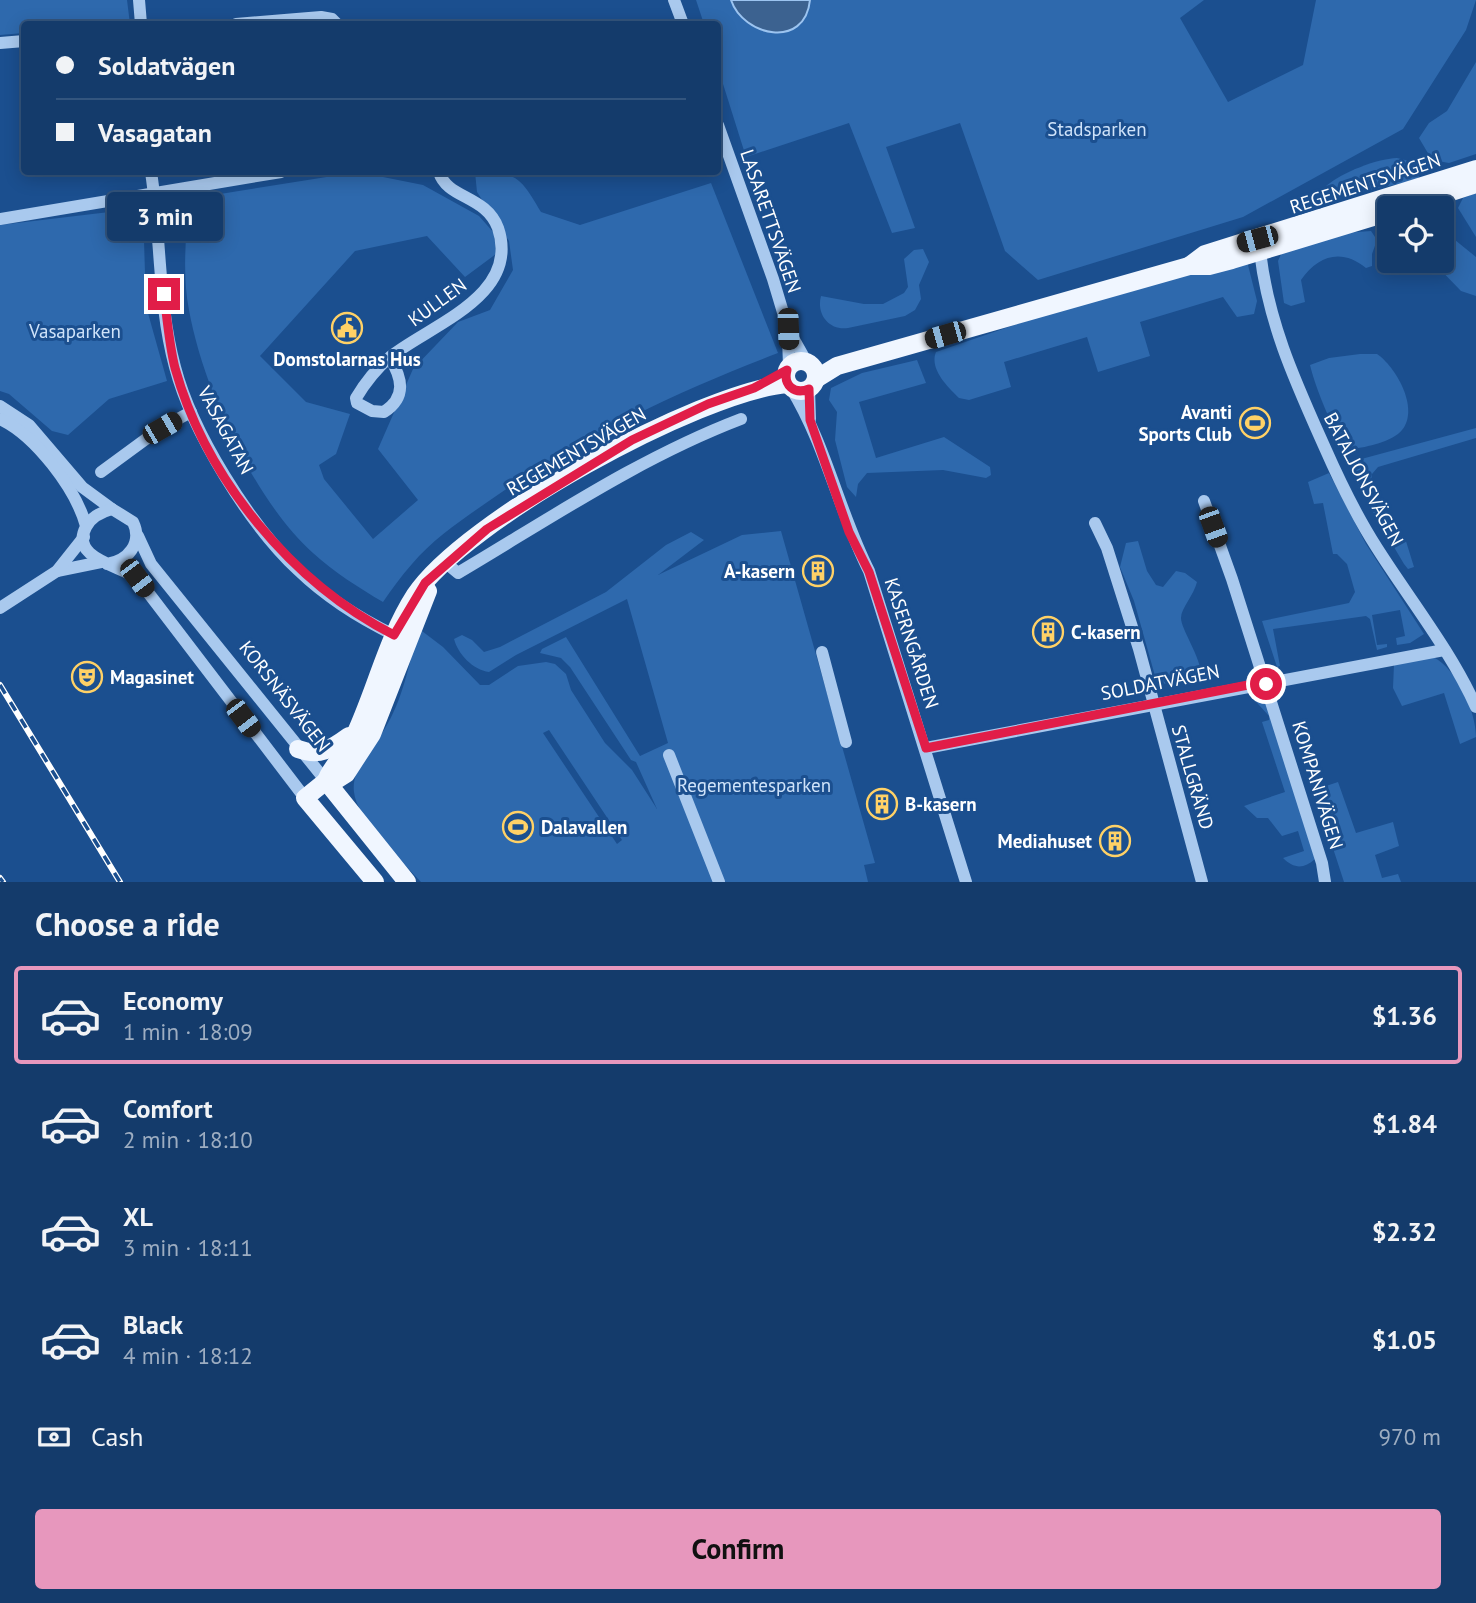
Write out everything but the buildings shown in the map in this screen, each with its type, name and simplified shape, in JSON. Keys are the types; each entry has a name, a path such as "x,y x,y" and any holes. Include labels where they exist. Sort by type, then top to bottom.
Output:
{"main road":[{"name":"REGEMENTSVÄGEN","path":"1428,196 1454,184 1476,169"},
{"name":"REGEMENTSVÄGEN","path":"1259,245 1454,184 1476,184"},
{"name":"REGEMENTSVÄGEN","path":"346,774 372,734 415,595 440,569 487,529 632,440 691,411 754,388 1189,266 1205,254 1259,245 1377,215"},
{"name":"REGEMENTSVÄGEN","path":"326,781 352,741 401,638"},
{"path":"298,749 319,753 330,751 355,732"},
{"path":"346,774 326,781 305,798 376,882"},
{"path":"346,774 344,792 349,810"},
{"name":"KORSNÄSVÄGEN","path":"326,781 407,882"}],"street":[{"path":"139,0 141,21"},
{"path":"674,0 682,21"},
{"path":"0,43 21,41"},
{"name":"LASARETTSVÄGEN","path":"721,133 773,279 799,375"},
{"name":"VASAGATAN","path":"152,175 173,356 191,412 215,459 283,554 331,597 401,638"},
{"path":"0,219 264,175"},
{"name":"KULLEN","path":"390,358 479,297 493,279 498,265 501,246 498,228 489,212 476,200 450,189 440,175"},
{"name":"BATALJONSVÄGEN","path":"1259,245 1273,324 1304,406 1375,545 1444,650 1476,707"},
{"name":"KASERNGÅRDEN","path":"799,375 810,420 849,532 869,572 926,748 965,882"},
{"name":"KASERNGÅRDEN","path":"799,375 810,420"},
{"path":"0,406 29,425 82,487 112,509 130,518 136,532 135,544 126,557 57,571"},
{"path":"691,411 702,433"},
{"path":"101,472 162,428 191,412"},
{"path":"0,419 24,434 76,498 89,553 104,563 119,566 137,578 305,798"},
{"path":"440,569 458,573 597,487 702,433 741,419"},
{"name":"KOMPANIVÄGEN","path":"1204,501 1266,684 1322,863 1325,882"},
{"path":"0,608 57,571 97,515 112,509"},
{"name":"STALLGRÄND","path":"1095,523 1107,548 1136,637 1202,882"},
{"name":"KORSNÄSVÄGEN","path":"136,532 151,564 326,781"},
{"name":"SOLDATVÄGEN","path":"926,748 1444,650"},
{"path":"822,652 846,742"},
{"path":"669,755 719,882"}],"green space":[{"path":"0,0 127,0 130,21 21,21 21,33 0,35"},
{"name":"Stadsparken","path":"696,0 1204,0 1180,18 1228,102 1303,65 1316,0 1476,0 1466,30 1403,129 1243,217 1038,280 1005,251 960,123 886,147 915,228 892,233 849,123 746,157 721,78 721,21 703,21"},
{"path":"1476,62 1476,154 1449,163 1432,160 1419,138 1429,123 1447,111"},
{"path":"1397,158 1413,162 1419,174 1418,180 1355,193 1330,195 1326,191 1326,186 1350,171"},
{"path":"339,175 373,175 423,185 479,216 494,233 496,254 465,277 427,236 355,251 260,356 306,402 350,414 336,454 319,465 324,479 373,539 418,500 378,449 413,369 458,322 490,310 513,270 509,241 477,192 475,175 509,175 522,184 541,212 580,225 711,183 778,353 702,384 628,419 520,480 456,524 428,547 404,573 383,602 329,567 291,531 271,504 234,441 206,373 189,310 185,255 189,199"},
{"path":"1476,193 1476,237 1458,208 1463,198"},
{"name":"Vasaparken","path":"143,208 146,306 167,381 109,399 68,435 52,431 9,394 0,391 0,225"},
{"path":"1371,231 1377,240 1372,254 1372,266 1366,268 1339,256 1323,260 1301,280 1305,302 1291,306 1284,303 1278,261 1282,252 1343,233"},
{"path":"1454,239 1476,257 1476,296 1461,291 1444,273 1454,273"},
{"path":"923,249 929,262 919,285 921,299 915,310 905,316 848,328 835,327 822,315 821,296 864,304 883,304 904,293 908,287 904,259 914,250"},
{"path":"1247,261 1257,301 1254,314 1237,317 1223,297 1140,322 1150,356 1098,372 1087,337 1004,362 1011,387 969,400 959,398 937,371 936,352 1116,290"},
{"path":"1377,354 1391,368 1403,388 1408,411 1407,421 1398,434 1379,443 1352,449 1346,445 1333,425 1310,365 1329,358"},
{"path":"917,360 926,383 859,402 876,458 944,437 990,467 991,475 986,478 943,470 867,473 858,484 856,497 847,487 835,440 837,412 829,400 831,388 862,373"},
{"path":"1476,428 1476,438 1378,467 1372,474 1369,494 1364,495 1350,467 1354,461"},
{"path":"1329,473 1366,544 1424,634 1410,643 1397,645 1396,638 1405,636 1400,610 1372,615 1377,645 1387,644 1387,647 1377,650 1370,619 1366,616 1273,629 1280,666 1277,667 1262,621 1349,603 1355,592 1347,564 1337,554 1333,554 1323,503 1314,504 1308,482"},
{"path":"1383,503 1375,506 1378,517 1387,516 1393,541 1405,538 1414,567 1408,569 1404,564 1372,510 1373,505"},
{"name":"Regementesparken","path":"781,531 875,863 864,865 868,882 421,882 371,827 357,803 354,792 359,767 384,730 396,706 418,628 443,647 480,685 489,685 518,666 546,662 555,664 566,674 571,690 605,743 632,770 657,809 636,762 631,760 570,667 561,658 540,653 542,649 566,637 640,756 668,743 627,599 516,655 489,672 477,668 467,660 454,639 462,635 472,640 484,652 500,647 606,592 666,545 691,532 704,540 658,575 742,535","holes":["549,730 622,840 617,844 543,733"]},
{"path":"1138,541 1147,571 1156,585 1163,587 1176,571 1185,573 1197,582 1181,618 1202,677 1171,684 1157,683 1134,601 1120,567 1126,543"},
{"path":"1433,657 1450,671 1457,681 1473,715 1476,737 1460,744 1444,693 1402,706 1393,688 1394,664"},
{"path":"1257,691 1265,698 1315,859 1307,865 1295,866 1283,858 1304,851 1298,831 1282,836 1268,818 1257,818 1244,806 1285,792 1262,722 1269,720 1269,716 1249,694"},
{"path":"1338,782 1356,833 1393,822 1399,846 1375,855 1382,878 1398,874 1401,882 1344,882 1314,790"}],"shaded area":[{"path":"731,0 810,0 806,16 797,26 786,31 773,32 748,22"}],"railway":[{"path":"0,685 120,882"},
{"path":"0,878 3,882"}],"place":[{"name":"Domstolarnas Hus","path":"347,328"},
{"name":"Avanti Sports Club","path":"1255,423"},
{"name":"A-kasern","path":"818,571"},
{"name":"C-kasern","path":"1048,632"},
{"name":"Magasinet","path":"87,677"},
{"name":"B-kasern","path":"882,804"},
{"name":"Dalavallen","path":"518,827"},
{"name":"Mediahuset","path":"1115,841"}],"route":[{"path":"164,294 175,368 183,392 215,459 250,512 298,570 346,608 394,635 415,595 425,583 458,551 487,529 632,440 708,404 754,388 787,370 787,384 791,388 796,391 809,389 810,420 849,532 869,572 926,748 1114,710 1266,684"}]}
